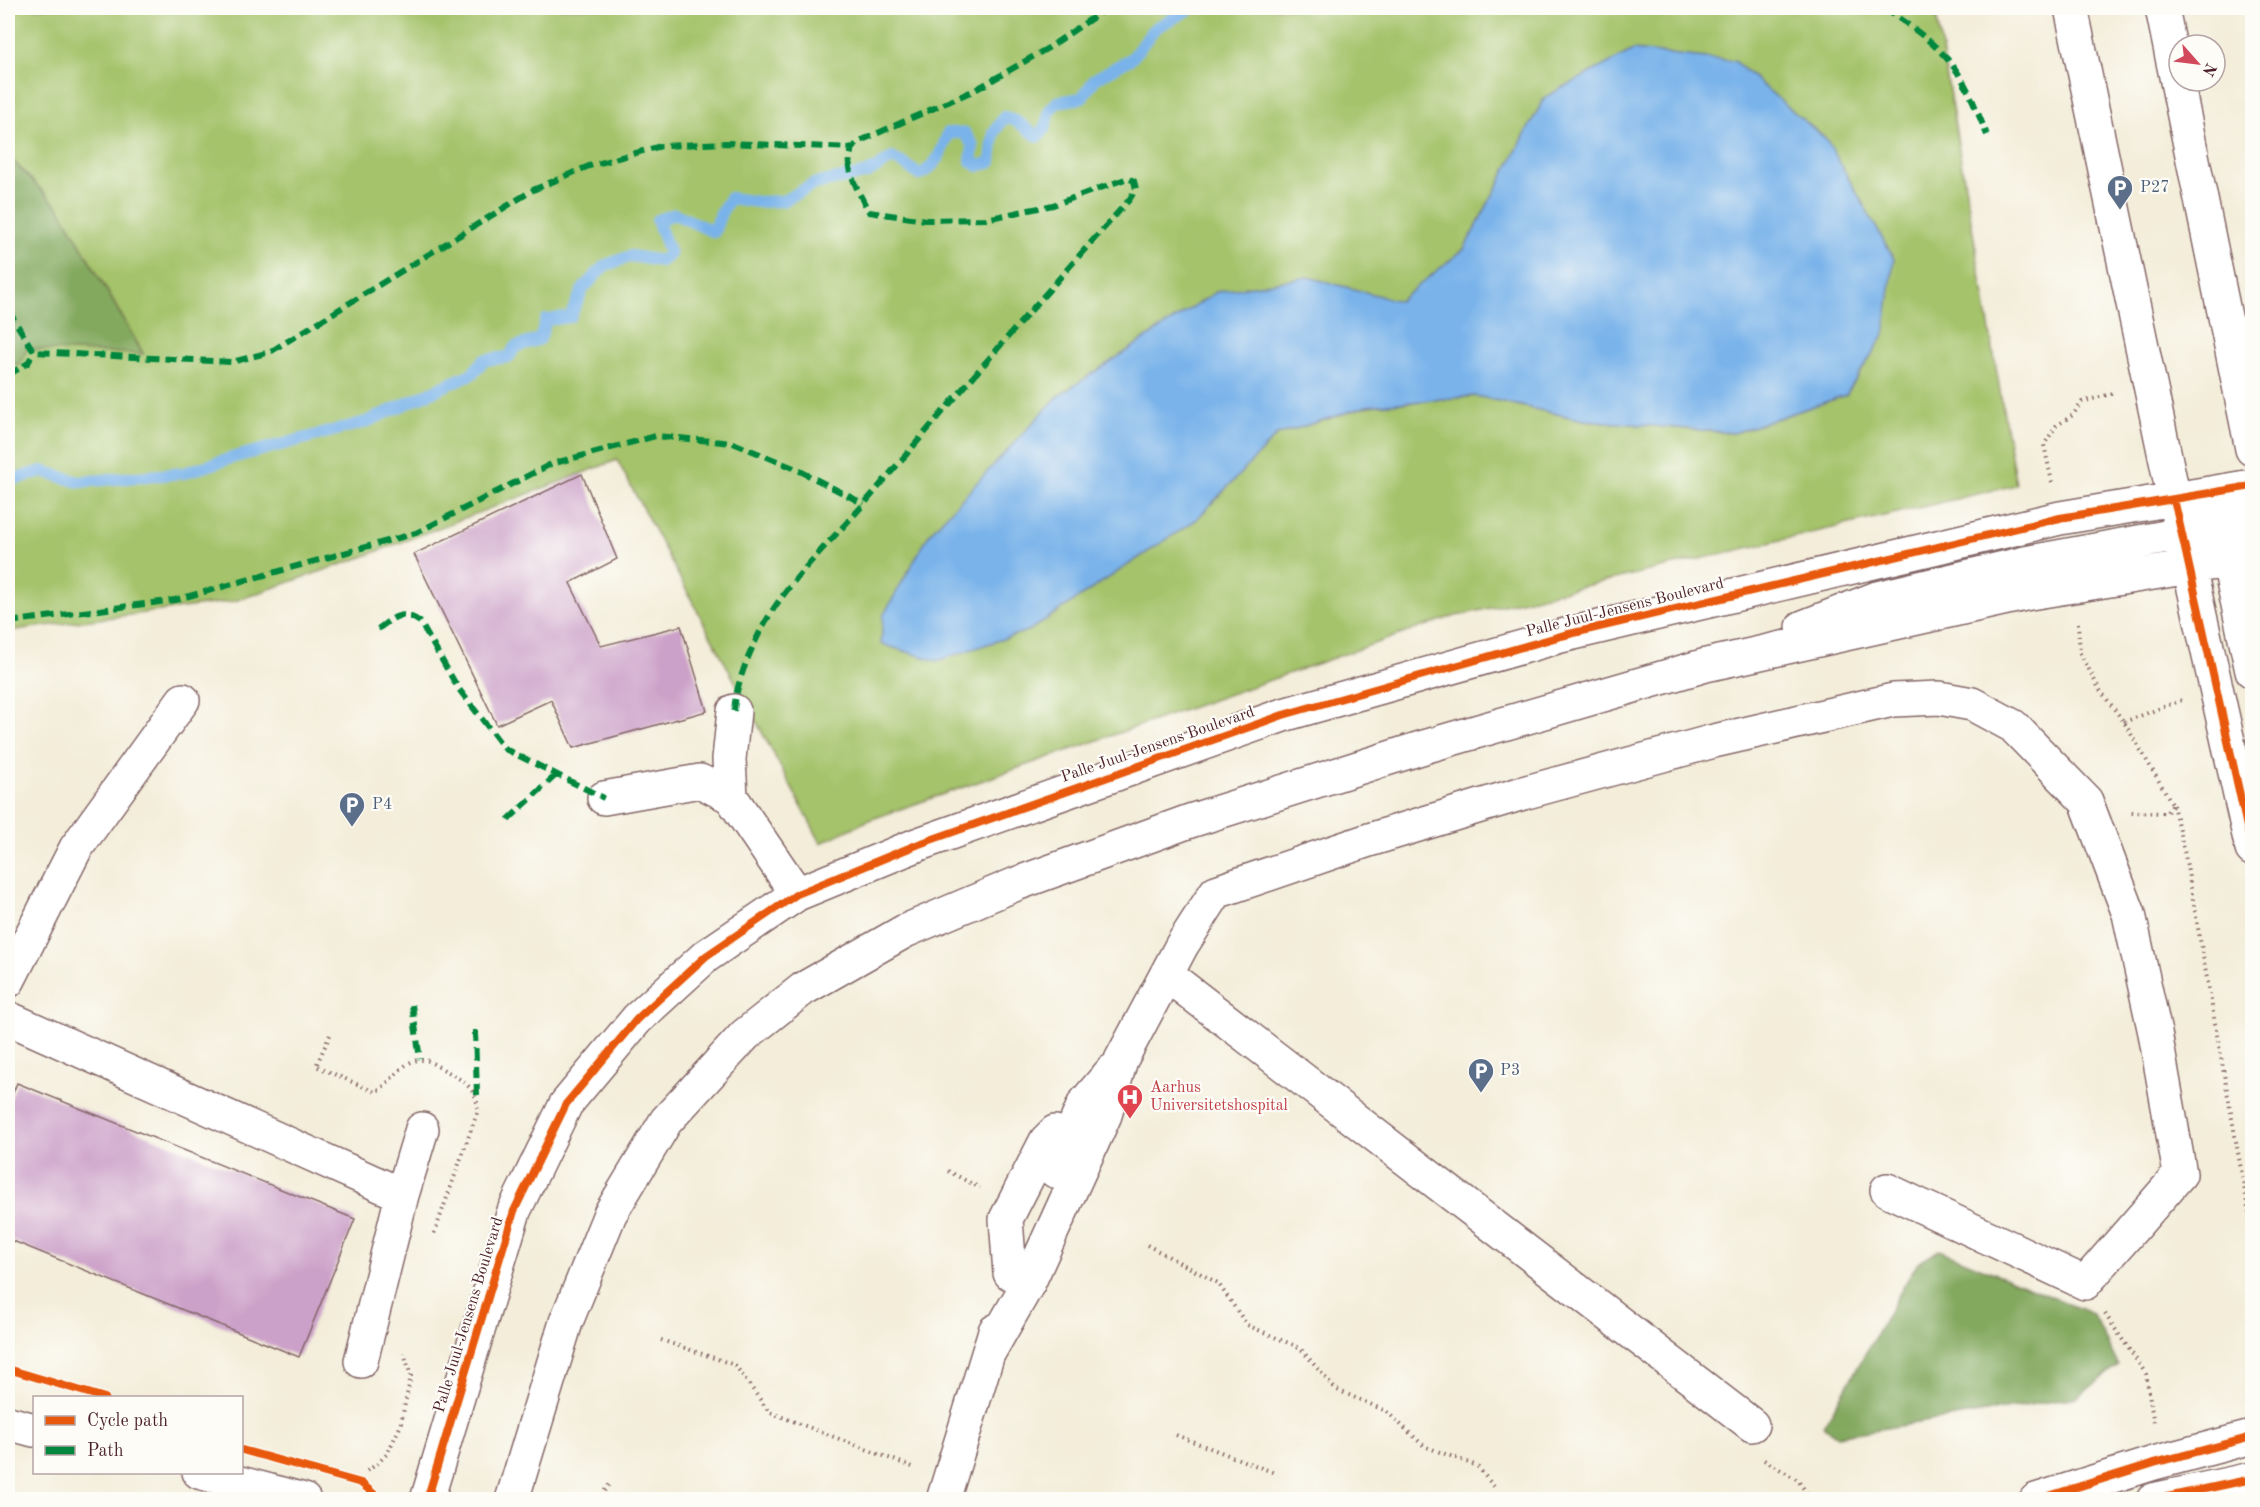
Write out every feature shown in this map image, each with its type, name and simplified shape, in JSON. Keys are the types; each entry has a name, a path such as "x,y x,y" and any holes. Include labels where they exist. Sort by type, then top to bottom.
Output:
{"street":[{"path":"2071,8 2174,499 2219,543 2253,671"},
{"path":"2162,8 2253,449"},
{"path":"2219,543 2253,488"},
{"name":"Palle Juul-Jensens Boulevard","path":"427,1500 514,1211 566,1104 645,1011 706,956 797,894 919,844 1283,715 1572,633 2060,518 2253,488"},
{"path":"512,1500 566,1322 610,1214 666,1121 745,1035 803,989 905,930 1016,884 1168,829 1424,747 1706,665 2031,593 2190,567 2219,543 2253,523"},
{"path":"1706,665 1877,598 2025,563 2219,543"},
{"path":"2190,567 2208,694 2253,849"},
{"path":"945,1492 989,1352 1019,1278 1094,1109 1182,945 1216,892 1369,840 1523,793 1714,741 1893,700 1939,698 1972,704 2013,726 2086,801 2129,914 2155,1033 2180,1174 2085,1283 1887,1190"},
{"path":"8,981 76,848 183,700"},
{"path":"731,797 729,759 734,711"},
{"path":"604,798 700,781 731,797 797,894"},
{"path":"1167,975 1752,1425"},
{"path":"8,1018 402,1195"},
{"path":"1019,1278 1006,1219 1046,1141 1094,1109"},
{"path":"361,1360 402,1195 422,1130"},
{"path":"8,1423 33,1430"},
{"path":"2036,1500 2081,1494 2154,1464 2253,1437"},
{"path":"203,1474 304,1500"},
{"path":"2152,1500 2253,1479"}],"path":[{"path":"2053,488 2044,445 2056,426 2073,415 2082,402 2150,382"},
{"path":"2078,622 2080,653 2100,690 2124,723 2173,805 2187,866 2253,1231"},
{"path":"2124,723 2208,694"},
{"path":"2091,814 2100,811 2166,813 2173,805"},
{"path":"948,1172 984,1190"},
{"path":"1147,1245 1218,1283 1248,1325 1300,1348 1335,1389 1386,1411 1424,1446 1477,1466 1494,1488"},
{"path":"2085,1283 2146,1374 2155,1435"},
{"path":"661,1340 735,1365 769,1413 902,1462 945,1492"},
{"path":"367,1471 387,1454 400,1427"},
{"path":"1176,1435 1275,1473"},
{"path":"597,1500 609,1485"}],"green space":[{"path":"8,8 1935,8 2016,485 1448,618 869,820 821,843 617,460 357,559 235,601 8,631 8,364 20,364 26,349 143,353 60,209 8,156","holes":["1545,97 1846,395 1734,433 1584,420 1476,396 1367,406 1277,435 1308,277 1399,302 1464,249"]},
{"path":"8,156 60,209 143,354 27,349 20,364 8,364"},
{"path":"1939,1250 2093,1314 2118,1365 2078,1397 1837,1436 1824,1426 1917,1263"}],"water":[{"path":"1633,50 1734,61 1827,140 1894,259 1884,335 1846,395 1734,433 1584,420 1476,396 1367,406 1277,435 1196,520 1030,630 937,661 881,644 883,616 930,533 1058,396 1216,292 1308,277 1399,301 1464,249 1545,97"}],"building":[{"path":"582,474 617,559 570,583 601,646 681,626 707,711 573,748 551,700 497,725 414,554"},
{"path":"17,1083 355,1219 299,1357 8,1239 8,1105"}],"waterway":[{"path":"8,476 16,479 42,471 79,482 184,473 366,422 473,373 484,360 509,357 515,347 540,339 546,320 570,317 583,289 604,266 631,256 661,261 670,254 657,220 675,214 714,232 730,198 758,202 783,201 814,184 868,173 892,158 919,175 935,163 948,133 965,133 973,146 971,161 978,166 991,162 994,133 1004,117 1017,122 1038,136 1045,128 1050,110 1057,102 1082,98 1095,79 1132,58 1155,28 1192,8"}],"marked path":[{"path":"734,711 743,670 761,630 784,594 1129,200 1136,189 1134,181 1128,178 1053,205 986,219 926,220 869,212 852,175 850,156 853,148 860,141 975,90 1048,48 1107,8"},
{"path":"1884,8 1926,38 1953,66 1968,90 1987,135"},
{"path":"8,310 34,352 232,362 270,352 533,190 589,166 661,146 726,143 853,148"},
{"path":"8,375 28,363 34,352"},
{"path":"8,622 175,600 416,533 551,464 656,436 733,443 794,468 864,504"},
{"path":"378,629 403,615 420,622 458,688 505,749 604,798"},
{"path":"508,820 557,774"},
{"path":"412,1005 420,1059"},
{"path":"475,1030 477,1095"}],"cycle path":[{"path":"427,1500 514,1211 566,1104 637,1019 706,956 797,894 919,844 1283,715 1561,636 2060,518 2252,486"},
{"path":"2174,499 2252,849"},
{"path":"8,1369 98,1396"},
{"path":"2036,1500 2154,1463 2252,1437"},
{"path":"243,1450 361,1483 381,1500"},
{"path":"2153,1500 2252,1479"}],"place":[{"name":"P27","path":"2120,211"},
{"name":"P4","path":"352,828"},
{"name":"P3","path":"1481,1094"},
{"name":"Aarhus Universitetshospital","path":"1130,1120"}]}
